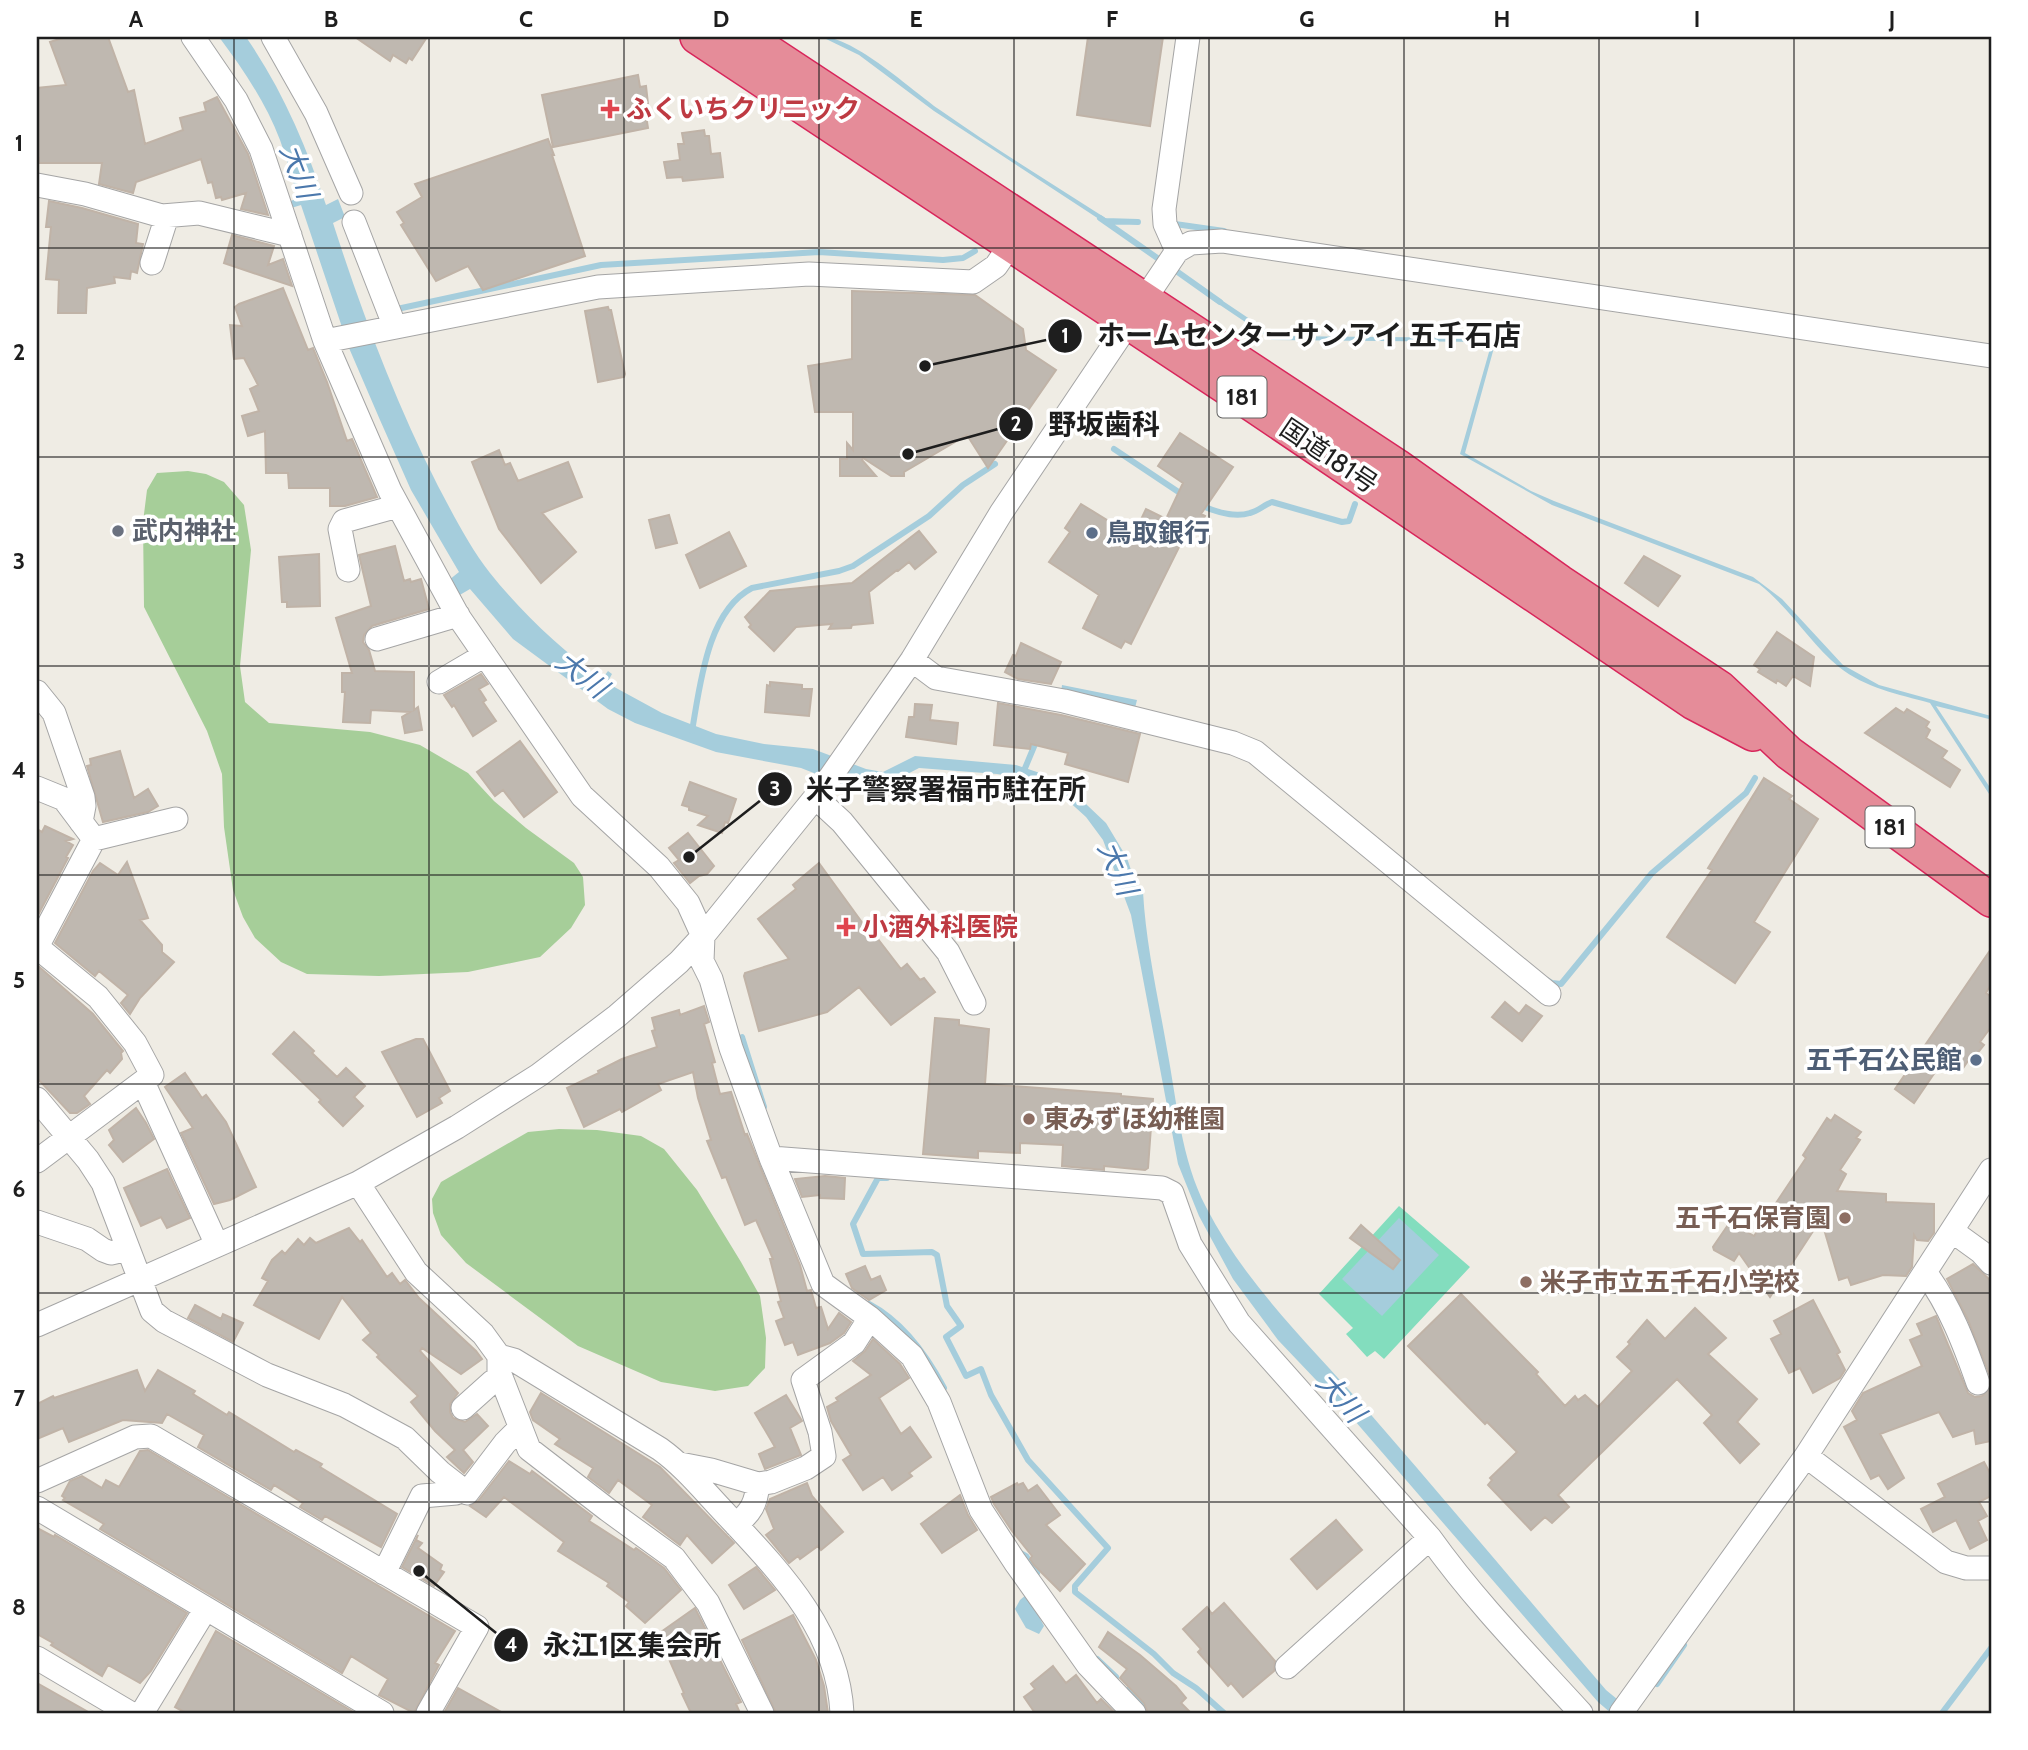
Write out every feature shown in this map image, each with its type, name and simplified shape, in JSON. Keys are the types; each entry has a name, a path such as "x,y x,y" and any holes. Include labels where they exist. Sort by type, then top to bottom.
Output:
{"highway":[{"name":"国道181号","path":"697,37 1011,244 1137,312 1397,466 1560,582 1720,688 1789,753 1991,900"},
{"name":"国道181号","path":"746,37 1137,312"}],"street":[{"path":"192,37 236,100 261,149 290,235 398,506 458,615 582,796 659,867 688,903 703,936 702,961 712,979 731,1048 771,1158 823,1284 870,1318 912,1356 939,1402 981,1510 1088,1665 1134,1713"},
{"path":"273,37 316,113 351,192"},
{"path":"1177,251 1165,224 1164,209 1188,37"},
{"path":"37,185 167,216 200,213 290,235"},
{"path":"152,262 167,216"},
{"path":"354,222 394,327"},
{"path":"37,1325 358,1183 457,1127 539,1075 617,1016 679,962 818,793 912,660 1001,513 1177,251 1191,243 1222,241 1991,356"},
{"path":"333,340 598,287 809,274 973,282 996,266 1011,244"},
{"path":"348,570 340,529 344,521 398,506"},
{"path":"377,639 458,615"},
{"path":"439,681 485,655"},
{"path":"912,660 936,678 1064,701 1233,743 1255,752 1549,994"},
{"path":"37,692 54,713 83,797 87,830 37,947 99,997 135,1043 152,1075 37,1161"},
{"path":"37,789 64,799 87,830"},
{"path":"818,793 948,952 974,1003"},
{"path":"87,830 176,818"},
{"path":"143,1082 217,1245"},
{"path":"37,1099 103,1183 152,1311 164,1321 267,1375 344,1405 405,1438 467,1493 505,1443 520,1428"},
{"path":"771,1158 1162,1188 1172,1194 1190,1244 1239,1323 1581,1713"},
{"path":"1621,1713 1806,1456 1991,1170"},
{"path":"358,1183 416,1272 483,1334 500,1367 529,1449 674,1558 708,1603 762,1713"},
{"path":"37,1222 87,1239 103,1251 111,1253 128,1249"},
{"path":"1952,1231 1981,1252 1991,1263"},
{"path":"1926,1272 1957,1325 1978,1383"},
{"path":"680,1464 758,1484 771,1482 806,1468 824,1456 820,1432 803,1380 854,1343 870,1318"},
{"path":"463,1408 492,1382 500,1367 514,1360 680,1464 796,1594 819,1630 838,1681 842,1713"},
{"path":"37,1481 135,1437 151,1436 477,1627 428,1713"},
{"path":"1806,1456 1946,1562 1966,1568 1991,1568"},
{"path":"736,1525 753,1510 758,1484"},
{"path":"384,1573 422,1496 463,1490"},
{"path":"37,1508 382,1713"},
{"path":"1287,1667 1430,1538"},
{"path":"142,1713 205,1610"},
{"path":"37,1658 130,1713"}],"green space":[{"path":"188,471 206,474 224,482 244,505 251,550 240,666 245,702 269,723 370,732 420,745 468,773 494,801 574,863 583,877 585,905 571,928 540,957 468,972 379,976 307,974 281,962 255,938 243,917 233,890 224,827 222,774 207,731 144,607 143,522 147,490 157,473"},
{"path":"559,1129 597,1130 641,1136 664,1149 697,1190 760,1296 766,1338 765,1368 748,1386 715,1391 661,1382 578,1346 466,1263 441,1235 433,1213 432,1199 441,1182 528,1132"},
{"path":"1399,1206 1470,1267 1384,1359 1375,1351 1367,1357 1346,1334 1353,1328 1319,1294"}],"water":[{"name":"大川","path":"219,37 246,37 292,118 326,205 338,199 345,217 333,223 368,323 408,422 456,520 490,573 557,643 602,679 608,671 612,674 607,683 662,713 716,734 764,744 813,749 866,769 883,772 915,756 1016,765 1046,775 1068,787 1106,823 1127,858 1135,882 1143,892 1153,971 1185,1150 1198,1189 1222,1235 1280,1313 1366,1409 1606,1690 1634,1713 1611,1713 1598,1702 1355,1421 1278,1340 1233,1279 1199,1216 1178,1164 1131,915 1103,840 1086,817 1065,798 1022,778 919,768 892,782 869,784 862,781 852,788 801,768 716,752 635,723 608,709 513,639 470,589 458,596 449,580 459,572 411,490 349,348 301,205 288,209 286,203 298,198 283,147 253,87"},
{"path":"822,37 850,46 883,66 960,124 1107,219 1105,223 934,111 859,55"},
{"path":"1217,297 1275,336 1490,338 1495,344 1465,453 1531,491 1554,501 1753,577 1782,599 1843,665 1879,685 1991,716 1989,719 1936,706 1991,789 1991,797 1930,703 1882,690 1849,674 1829,658 1759,584 1552,505 1460,454 1491,345 1488,342 1272,340 1214,301"},
{"path":"1062,685 1137,700 1135,708 1061,693"},
{"path":"1399,1218 1439,1255 1382,1316 1342,1279"},
{"path":"1027,1594 1044,1626 1039,1634 1026,1628 1015,1609"}],"building":[{"path":"66,37 108,37 128,92 134,90 145,144 183,130 180,118 206,111 204,103 217,97 248,154 268,215 241,209 246,193 222,200 221,197 216,198 201,159 136,182 133,193 99,184 102,163 39,163 37,88 66,85 50,42"},
{"path":"355,37 427,37 412,60 409,58 406,63 393,55 390,61"},
{"path":"1088,37 1163,37 1150,126 1077,115"},
{"path":"638,75 640,87 646,86 648,104 644,104 648,128 553,147 542,95"},
{"path":"704,130 705,136 709,136 711,154 720,153 723,177 683,181 682,177 667,178 664,162 680,160 678,144 684,144 682,133"},
{"path":"548,139 585,256 483,290 468,266 436,281 401,225 404,223 397,212 422,197 415,184"},
{"path":"49,201 138,224 136,243 143,244 137,273 131,271 130,279 114,277 115,283 87,288 86,313 58,313 59,280 46,279 51,227 46,227"},
{"path":"232,235 274,246 268,265 283,259 292,286 224,263"},
{"path":"283,288 308,350 313,348 347,441 352,439 377,497 345,506 330,506 330,488 289,488 288,473 266,473 265,431 248,436 242,416 259,411 250,389 258,385 244,358 234,359 230,325 242,326 235,307 239,304"},
{"path":"852,291 975,295 1023,329 1026,350 1056,370 988,468 967,435 904,472 904,476 891,476 863,458 876,476 840,476 840,459 847,459 847,443 853,450 853,412 815,412 808,366 852,359"},
{"path":"608,307 611,310 625,374 624,377 598,382 585,311"},
{"path":"1180,433 1233,467 1201,514 1205,516 1196,533 1188,529 1131,644 1125,641 1121,648 1083,628 1099,595 1049,562 1070,532 1065,528 1081,504 1133,536 1146,509 1166,519 1183,483 1158,466"},
{"path":"499,450 505,465 510,463 518,481 568,462 582,497 542,513 576,552 541,583 499,529 472,462"},
{"path":"669,515 677,543 656,548 649,520"},
{"path":"919,531 936,552 915,569 909,562 869,592 873,623 852,625 851,628 829,629 832,624 796,627 774,651 749,627 751,625 745,617 770,591 852,583"},
{"path":"729,532 746,566 700,588 686,555"},
{"path":"395,546 404,581 421,579 429,609 372,626 364,635 363,642 369,650 375,671 414,672 414,710 418,707 422,730 405,733 402,717 410,712 371,710 370,723 343,722 345,692 342,692 342,673 352,673 336,618 371,606 359,555"},
{"path":"319,554 320,606 287,607 287,602 282,602 279,557"},
{"path":"1644,556 1680,576 1658,606 1625,583"},
{"path":"1777,632 1814,657 1810,686 1793,676 1786,686 1758,672 1760,669 1754,665"},
{"path":"1021,643 1061,662 1051,684 1018,679 1005,672"},
{"path":"481,674 488,684 479,689 486,700 483,702 496,721 473,736 454,705 452,707 444,695"},
{"path":"770,682 802,685 802,689 812,689 809,716 765,712 767,685 770,686"},
{"path":"998,703 1140,734 1128,782 1065,764 1068,753 1031,744 1030,749 994,745"},
{"path":"915,704 932,705 930,720 958,723 956,744 906,737 909,717 914,717"},
{"path":"1896,708 1904,713 1907,709 1929,722 1926,727 1930,730 1926,738 1947,751 1942,758 1960,770 1950,787 1865,733"},
{"path":"520,741 557,792 524,817 503,790 495,796 477,772"},
{"path":"120,751 134,798 148,789 158,806 148,812 103,822 87,766 91,765 90,759"},
{"path":"1764,778 1792,796 1789,799 1818,819 1754,922 1770,932 1735,983 1667,937 1712,870 1708,868"},
{"path":"690,782 736,799 722,833 698,825 708,816 682,805"},
{"path":"45,826 73,839 66,841 73,845 37,917 37,829 42,832"},
{"path":"688,833 714,866 707,874 690,883 674,863 679,860 669,848"},
{"path":"127,862 148,918 140,920 162,945 162,952 174,962 140,998 130,1014 121,1003 128,995 99,971 95,976 55,943 93,871 100,863 118,875"},
{"path":"819,863 869,932 871,930 901,969 907,964 920,980 924,978 935,992 891,1025 859,987 827,1012 759,1031 745,973 789,959 758,919 796,889 793,885"},
{"path":"1991,949 1991,984 1986,993 1991,997 1991,1027 1980,1042 1984,1045 1961,1071 1944,1059 1914,1103 1895,1089"},
{"path":"37,965 93,1014 123,1051 122,1059 110,1073 107,1070 84,1096 90,1104 77,1113 70,1113 37,1078"},
{"path":"1505,1002 1519,1014 1526,1005 1542,1016 1522,1041 1492,1017"},
{"path":"704,1006 709,1022 704,1024 715,1062 712,1063 720,1094 731,1092 745,1135 747,1134 800,1265 807,1291 811,1290 816,1308 821,1307 828,1329 839,1313 851,1322 844,1333 830,1343 798,1355 793,1342 785,1345 776,1321 784,1318 778,1302 781,1301 770,1259 773,1259 756,1220 745,1225 726,1177 722,1178 707,1141 711,1140 693,1072 658,1084 661,1090 622,1112 620,1109 584,1127 567,1088 622,1059 657,1047 652,1031 655,1030 652,1018 679,1010 680,1015"},
{"path":"935,1018 959,1020 959,1025 989,1029 985,1084 1121,1094 1153,1099 1148,1168 1145,1170 1104,1166 1104,1170 1062,1166 1063,1145 1020,1143 1020,1153 978,1151 978,1158 923,1154"},
{"path":"294,1032 337,1077 346,1068 365,1086 354,1097 363,1106 343,1126 319,1102 321,1100 273,1054"},
{"path":"416,1039 423,1039 450,1091 439,1098 442,1103 417,1117 382,1052"},
{"path":"185,1073 202,1098 206,1095 226,1122 256,1187 230,1200 214,1204 181,1133 193,1128 165,1087"},
{"path":"136,1108 154,1139 123,1162 109,1145 114,1140 109,1130"},
{"path":"1835,1115 1861,1132 1856,1138 1860,1140 1840,1170 1846,1174 1837,1191 1886,1194 1886,1202 1934,1204 1934,1233 1928,1241 1917,1240 1914,1235 1912,1267 1906,1276 1883,1275 1851,1285 1848,1277 1839,1280 1821,1219 1770,1297 1739,1253 1734,1261 1713,1247 1730,1222 1754,1236 1806,1158 1803,1155 1827,1118 1831,1121"},
{"path":"167,1169 190,1218 167,1228 161,1217 141,1226 124,1188"},
{"path":"825,1176 845,1178 844,1199 820,1198 820,1195 802,1197 795,1179"},
{"path":"1361,1225 1400,1260 1393,1269 1350,1238"},
{"path":"349,1228 360,1242 362,1240 387,1277 392,1273 400,1284 405,1280 419,1298 482,1359 461,1374 422,1348 420,1351 458,1393 450,1404 453,1418 465,1422 477,1414 488,1426 463,1450 473,1462 464,1473 447,1457 455,1450 411,1402 418,1396 363,1340 371,1333 342,1297 319,1339 254,1305 268,1281 262,1278 272,1260 282,1251 285,1254 298,1239 304,1245 310,1238 316,1243"},
{"path":"1973,1264 1991,1281 1991,1379 1968,1320 1947,1279"},
{"path":"865,1266 871,1280 880,1276 886,1290 869,1300 852,1288 846,1274"},
{"path":"1461,1294 1538,1372 1536,1374 1565,1406 1575,1396 1578,1400 1585,1395 1598,1407 1632,1371 1617,1357 1647,1320 1665,1339 1695,1308 1726,1338 1708,1354 1757,1399 1737,1422 1759,1444 1740,1463 1704,1423 1712,1415 1677,1379 1558,1495 1569,1507 1552,1523 1545,1517 1531,1530 1488,1485 1492,1480 1490,1478 1517,1452 1487,1422 1485,1424 1408,1346"},
{"path":"1813,1300 1840,1352 1837,1354 1845,1370 1840,1378 1813,1393 1800,1368 1789,1373 1771,1339 1781,1334 1774,1321"},
{"path":"195,1305 221,1319 223,1314 243,1323 233,1342 188,1318"},
{"path":"1936,1316 1968,1393 1975,1397 1982,1396 1991,1387 1991,1441 1976,1444 1974,1430 1953,1437 1939,1412 1880,1434 1904,1478 1888,1489 1879,1475 1871,1479 1844,1427 1857,1420 1852,1411 1863,1393 1922,1366 1910,1340 1922,1335 1917,1324"},
{"path":"873,1339 900,1364 909,1378 879,1398 901,1434 910,1427 931,1457 909,1473 912,1476 892,1490 883,1477 863,1490 843,1460 851,1455 831,1421 827,1407 871,1375 853,1361 865,1351"},
{"path":"137,1370 145,1391 158,1370 195,1391 193,1394 227,1415 229,1412 294,1452 296,1450 322,1464 320,1467 397,1514 381,1547 325,1516 322,1520 300,1507 303,1503 274,1485 271,1490 198,1447 204,1435 167,1414 162,1423 123,1420 69,1442 63,1428 37,1439 37,1404 53,1396 54,1398"},
{"path":"541,1393 660,1467 734,1543 712,1563 687,1535 680,1545 643,1517 652,1505 618,1480 609,1493 588,1477 593,1468 555,1444 560,1439 533,1420 530,1412"},
{"path":"786,1395 802,1421 790,1428 801,1455 765,1469 759,1454 775,1447 755,1413"},
{"path":"148,1450 455,1631 435,1663 439,1665 414,1713 379,1695 388,1679 351,1656 342,1673 100,1529 104,1524 63,1500 65,1498 62,1496 70,1481 82,1476 102,1488 106,1480 119,1487 140,1451"},
{"path":"509,1461 530,1474 532,1471 592,1516 589,1521 664,1568 681,1590 645,1623 626,1606 629,1602 607,1586 609,1583 558,1551 564,1542 504,1497 486,1517 470,1506 478,1501"},
{"path":"1984,1462 1991,1475 1991,1496 1979,1502 1987,1516 1978,1521 1987,1540 1970,1549 1956,1520 1933,1532 1921,1509 1945,1497 1938,1484"},
{"path":"807,1483 812,1496 843,1532 821,1550 818,1546 800,1559 798,1556 789,1563 766,1535 774,1529 766,1509 770,1499"},
{"path":"1017,1483 1023,1483 1028,1491 1037,1485 1060,1515 1046,1525 1085,1564 1060,1591 1034,1565 1030,1559 1032,1556 1012,1531 991,1497"},
{"path":"960,1495 977,1530 942,1553 921,1524"},
{"path":"1336,1520 1362,1550 1317,1589 1291,1559"},
{"path":"37,1528 54,1537 55,1535 187,1613 151,1671 140,1683 108,1665 102,1676 37,1634"},
{"path":"418,1535 416,1540 422,1543 418,1548 442,1565 440,1570 444,1572 434,1586 402,1567"},
{"path":"756,1567 775,1590 744,1609 729,1585"},
{"path":"1224,1603 1275,1661 1274,1671 1243,1697 1231,1683 1228,1686 1198,1652 1201,1649 1183,1629 1207,1607 1212,1614"},
{"path":"695,1608 707,1632 691,1641 701,1659 716,1652 741,1702 736,1704 740,1713 691,1713 682,1694 684,1693 658,1634"},
{"path":"793,1615 816,1660 828,1713 776,1713 742,1640"},
{"path":"216,1631 355,1713 186,1713 175,1707"},
{"path":"1108,1632 1176,1686 1186,1698 1181,1703 1191,1713 1148,1713 1144,1703 1120,1678 1127,1669 1099,1647"},
{"path":"1053,1666 1066,1683 1076,1675 1097,1703 1101,1699 1115,1713 1035,1713 1024,1697 1035,1689 1031,1684"},
{"path":"37,1683 90,1713 37,1713"},
{"path":"458,1688 503,1713 444,1713"}],"waterway":[{"path":"1100,218 1163,262"},
{"path":"1105,221 1138,222"},
{"path":"1175,224 1224,231"},
{"path":"397,309 601,265 819,252 943,260 963,258 975,251"},
{"path":"1172,268 1220,302"},
{"path":"1114,449 1186,497"},
{"path":"692,731 708,651 715,631 737,599 752,588 853,566 929,516 963,485 995,464"},
{"path":"1198,504 1237,515 1253,512 1272,502 1342,522 1349,521 1355,504"},
{"path":"1023,773 1038,737"},
{"path":"1547,980 1561,984 1652,873 1746,793 1755,778"},
{"path":"742,1037 764,1107"},
{"path":"887,1178 878,1178 853,1224 863,1254 932,1252 937,1255 947,1306 961,1326 946,1337 966,1376 981,1369 991,1395 1028,1460 1108,1548 1075,1586 1075,1592 1224,1713"},
{"path":"869,1304 893,1320 912,1340 944,1388"},
{"path":"1019,1552 1026,1556 1037,1573"},
{"path":"1657,1684 1684,1645"},
{"path":"1942,1713 1991,1648"},
{"path":"1097,1659 1116,1677"},
{"path":"1129,1689 1154,1713"}],"place":[{"name":"ふくいちクリニック","path":"610,109"},
{"name":"ホームセンターサンアイ 五千石店","path":"925,366"},
{"name":"野坂歯科","path":"908,454"},
{"name":"武内神社","path":"118,531"},
{"name":"鳥取銀行","path":"1092,533"},
{"name":"米子警察署福市駐在所","path":"689,857"},
{"name":"小酒外科医院","path":"846,927"},
{"name":"五千石公民館","path":"1976,1060"},
{"name":"東みずほ幼稚園","path":"1029,1119"},
{"name":"五千石保育園","path":"1845,1218"},
{"name":"米子市立五千石小学校","path":"1526,1282"},
{"name":"永江1区集会所","path":"419,1571"}]}
